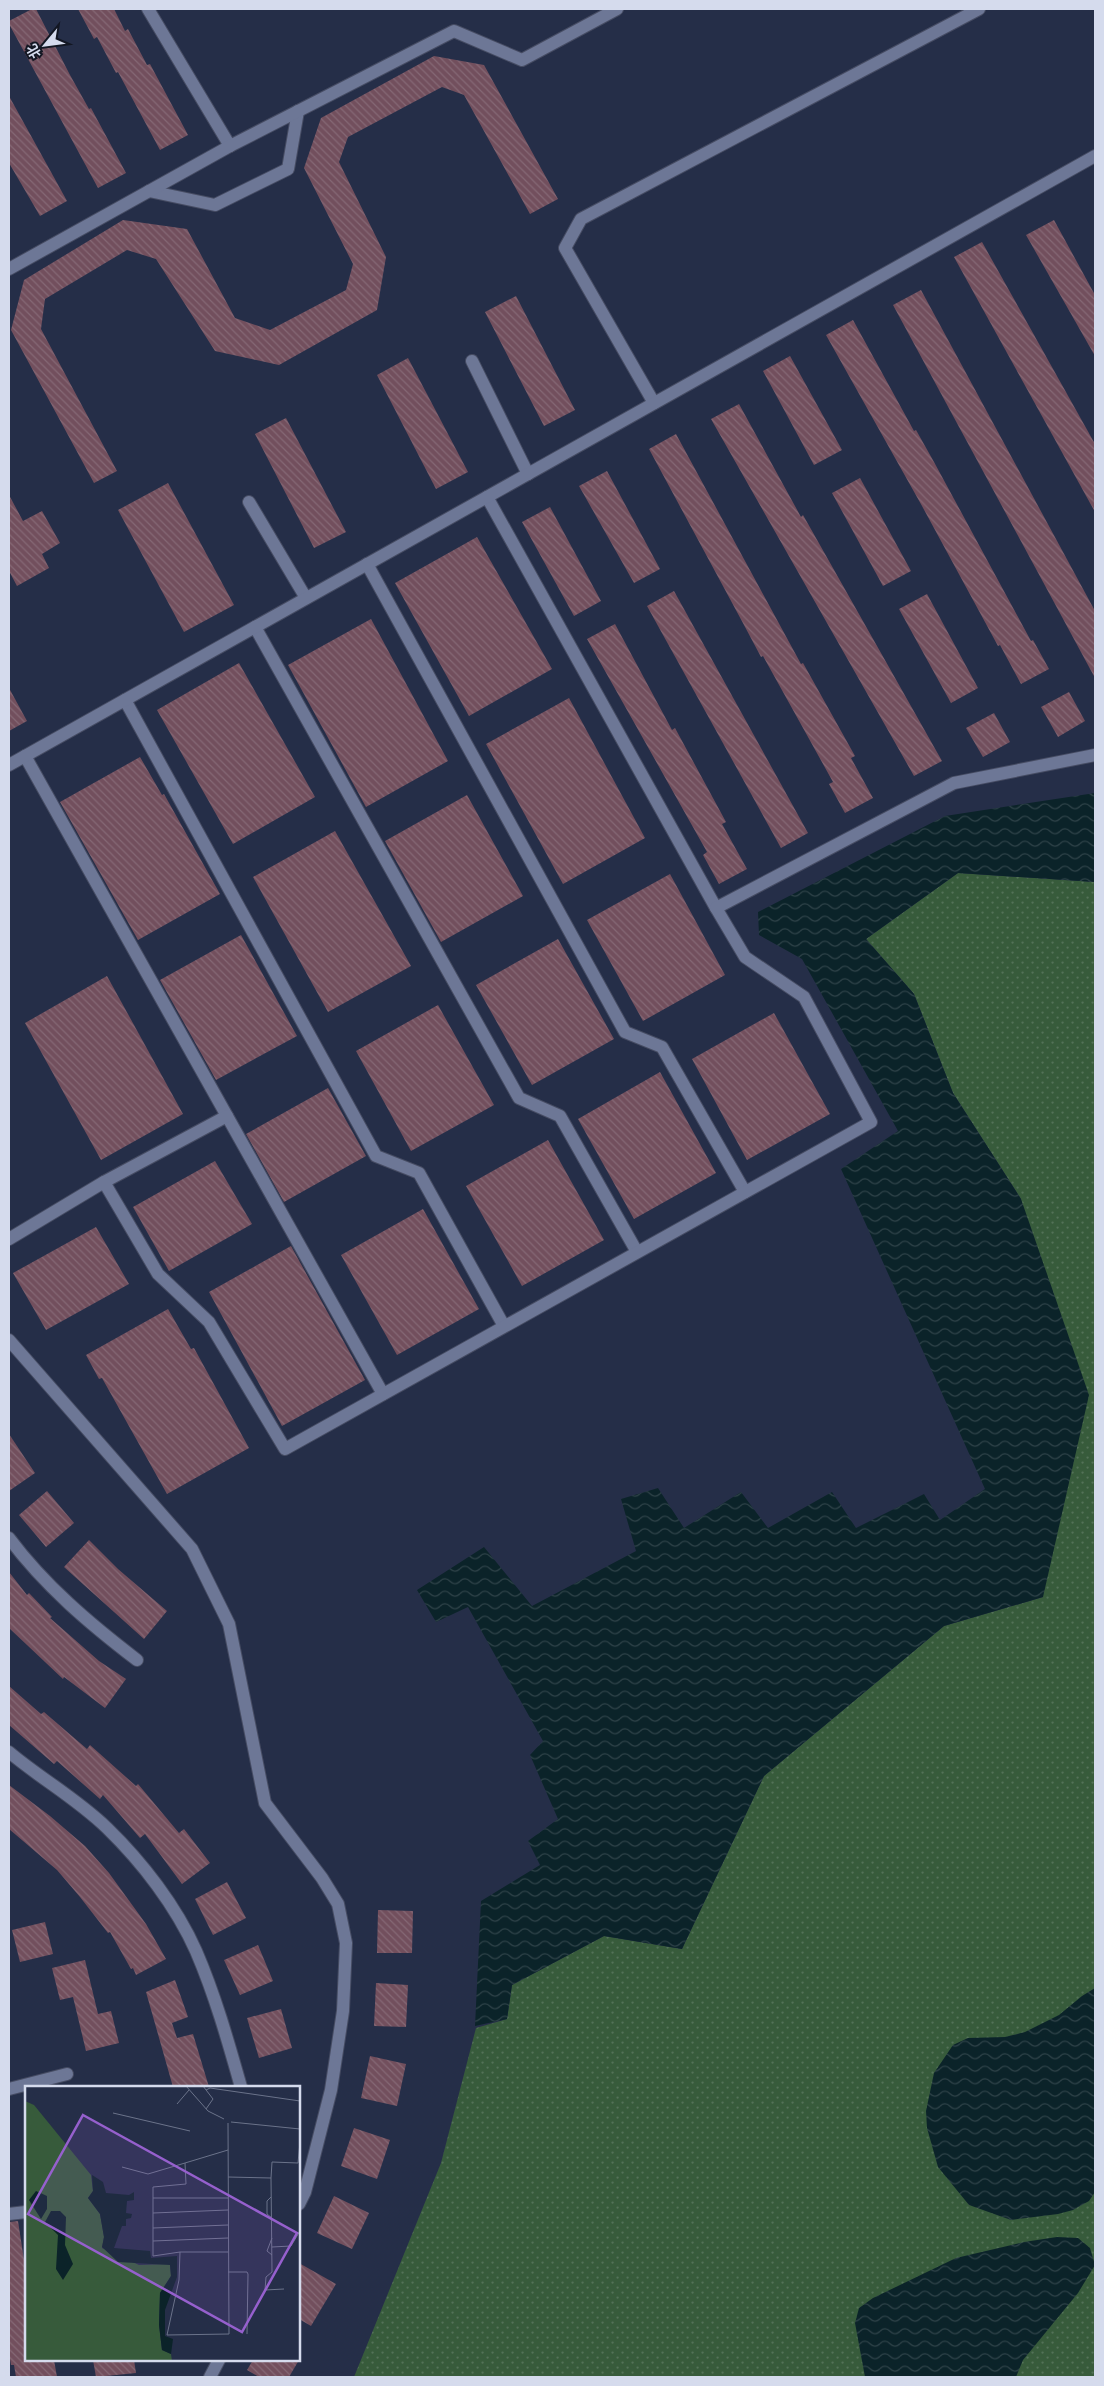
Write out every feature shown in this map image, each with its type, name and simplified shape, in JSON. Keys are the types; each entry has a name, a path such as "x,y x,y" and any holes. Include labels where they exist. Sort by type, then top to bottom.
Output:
{"street":[{"path":"148,9 230,146"},
{"path":"9,269 230,146 454,32 522,60 617,9"},
{"path":"654,403 565,248 581,219 978,9"},
{"path":"149,191 215,205 288,169 298,111"},
{"path":"9,765 1095,156"},
{"path":"472,361 528,474"},
{"path":"104,1182 158,1274 209,1322 285,1449 871,1122 804,997 745,957 487,497"},
{"path":"249,502 306,598"},
{"path":"367,564 626,1032 662,1046 745,1192"},
{"path":"254,627 520,1098 560,1116 637,1252"},
{"path":"125,700 376,1156 419,1173 504,1326"},
{"path":"716,908 954,783 1095,755"},
{"path":"25,756 383,1394"},
{"path":"9,1239 104,1182 227,1116"},
{"path":"9,1340 192,1549 229,1624 265,1803 322,1878 338,1904 346,1943 343,2011 331,2090 302,2189"},
{"path":"9,1538 54,1590 91,1624 137,1660"},
{"path":"9,1752 70,1796 108,1830 145,1870 171,1907 195,1950 224,2026 241,2086"},
{"path":"9,2090 67,2074"},
{"path":"9,2214 25,2212"},
{"path":"210,2377 218,2361"}],"green space":[{"path":"958,873 1095,882 1095,2377 354,2377 441,2163 476,2028 507,2019 512,1985 604,1936 682,1949 764,1776 944,1626 1043,1597 1021,1199 953,1093 914,994 866,939"}],"water":[{"path":"1095,793 1095,882 958,873 866,939 914,994 953,1093 1021,1199 1089,1395 1043,1597 944,1626 764,1776 682,1949 604,1936 512,1985 507,2019 475,2026 481,1901 540,1865 528,1841 558,1819 530,1755 543,1741 468,1607 436,1622 417,1590 484,1547 532,1606 636,1551 621,1499 658,1488 684,1528 741,1492 768,1528 832,1492 856,1528 924,1494 940,1520 985,1489 841,1169 898,1131 802,959 759,935 758,912 945,816"},
{"path":"1095,1988 1095,2192 1089,2201 1073,2210 1058,2214 1011,2220 969,2205 938,2167 927,2128 926,2111 934,2073 953,2045 968,2038 1005,2037 1025,2032 1059,2015"},
{"path":"1057,2237 1078,2238 1090,2248 1095,2265 1078,2293 1023,2360 1016,2377 865,2377 855,2323 859,2308 873,2298 956,2258 1024,2242"}],"building":[{"path":"32,9 36,9 70,75 89,109 91,108 126,173 98,188 9,24 9,21"},
{"path":"78,9 114,9 125,31 128,29 147,65 150,64 188,135 160,150 118,72 116,73 97,37 94,39"},
{"path":"434,56 484,65 558,199 530,214 464,95 442,87 348,137 339,162 386,257 377,310 279,365 215,351 156,259 127,250 45,299 41,329 117,471 94,483 11,330 24,280 123,220 187,229 235,318 270,330 346,290 353,264 304,168 321,118"},
{"path":"9,96 67,201 40,216 9,163"},
{"path":"1054,220 1095,295 1095,356 1026,235"},
{"path":"982,242 1095,444 1095,512 954,257"},
{"path":"921,290 1095,611 1095,678 893,305"},
{"path":"516,296 575,410 544,426 485,312"},
{"path":"853,320 914,431 916,430 934,462 1031,641 1033,640 1049,669 1021,684 1000,645 998,646 826,335"},
{"path":"790,356 842,450 814,465 763,371"},
{"path":"408,358 468,472 436,489 377,375"},
{"path":"739,404 801,517 803,515 942,761 914,776 711,419"},
{"path":"286,418 346,532 314,548 255,434"},
{"path":"676,434 801,664 803,663 855,756 851,758 873,798 845,813 829,784 833,782 763,656 761,657 649,449"},
{"path":"607,471 660,569 634,583 579,486"},
{"path":"860,478 911,571 883,586 832,493"},
{"path":"168,483 234,605 184,632 118,510"},
{"path":"9,495 23,521 42,511 60,543 42,554 49,568 17,586 9,571"},
{"path":"550,507 601,601 574,616 522,522"},
{"path":"477,537 552,669 469,716 395,583"},
{"path":"674,591 808,833 781,848 647,606"},
{"path":"927,594 978,688 951,703 899,609"},
{"path":"371,619 448,761 366,807 288,665"},
{"path":"615,624 672,730 675,728 726,822 722,824 747,869 719,884 703,855 707,852 587,639"},
{"path":"239,663 315,797 233,844 157,710"},
{"path":"9,688 27,721 9,731"},
{"path":"1069,692 1085,721 1058,737 1041,707"},
{"path":"569,698 645,838 563,884 486,744"},
{"path":"994,713 1010,742 983,757 966,728"},
{"path":"140,757 162,795 164,794 220,894 138,940 60,802"},
{"path":"467,795 523,896 441,942 385,841"},
{"path":"335,831 411,966 328,1012 253,877"},
{"path":"670,874 725,975 643,1021 587,920"},
{"path":"241,935 297,1036 216,1080 160,980"},
{"path":"558,939 614,1039 532,1085 476,985"},
{"path":"107,976 183,1114 101,1160 25,1023"},
{"path":"438,1005 494,1105 411,1151 356,1051"},
{"path":"774,1013 830,1114 747,1160 692,1059"},
{"path":"660,1072 716,1173 634,1219 578,1119"},
{"path":"328,1088 366,1156 284,1202 246,1134"},
{"path":"548,1140 604,1240 522,1286 466,1186"},
{"path":"215,1161 252,1224 169,1271 133,1207"},
{"path":"423,1209 479,1309 397,1355 341,1255"},
{"path":"96,1227 129,1284 46,1330 13,1273"},
{"path":"291,1246 365,1380 282,1426 209,1292"},
{"path":"168,1309 191,1349 194,1348 249,1448 167,1494 102,1378 99,1379 86,1355"},
{"path":"9,1434 35,1473 9,1491"},
{"path":"47,1491 74,1523 46,1547 19,1515"},
{"path":"89,1540 118,1569 167,1611 144,1639 64,1567"},
{"path":"9,1572 27,1595 29,1593 52,1617 50,1618 99,1661 126,1679 105,1708 64,1677 63,1679 9,1628"},
{"path":"9,1686 41,1714 44,1712 87,1749 90,1745 136,1786 138,1784 179,1833 184,1829 210,1863 182,1884 145,1834 140,1838 103,1795 100,1799 57,1761 54,1764 9,1725"},
{"path":"9,1785 85,1846 109,1873 146,1924 166,1959 136,1975 110,1932 108,1933 57,1870 9,1829"},
{"path":"227,1882 246,1918 213,1935 195,1899"},
{"path":"378,1910 413,1911 412,1953 377,1953"},
{"path":"45,1922 53,1954 20,1962 12,1930"},
{"path":"258,1945 273,1981 240,1995 224,1960"},
{"path":"85,1960 98,2014 111,2011 119,2043 86,2051 73,1997 60,2000 52,1968"},
{"path":"175,1980 188,2017 172,2023 177,2038 193,2034 209,2086 173,2086 146,1992"},
{"path":"376,1983 408,1985 406,2027 374,2026"},
{"path":"281,2009 292,2048 259,2058 247,2018"},
{"path":"370,2056 406,2064 397,2106 361,2098"},
{"path":"354,2128 390,2140 377,2179 341,2166"},
{"path":"334,2196 369,2213 352,2249 317,2233"},
{"path":"18,2221 25,2266 25,2361 54,2361 57,2377 16,2377 14,2365 11,2365 9,2353 9,2222"},
{"path":"300,2264 336,2284 311,2326 300,2320"},
{"path":"93,2361 134,2361 136,2373 96,2377"},
{"path":"252,2361 298,2361 289,2377 259,2377 247,2370"}]}
